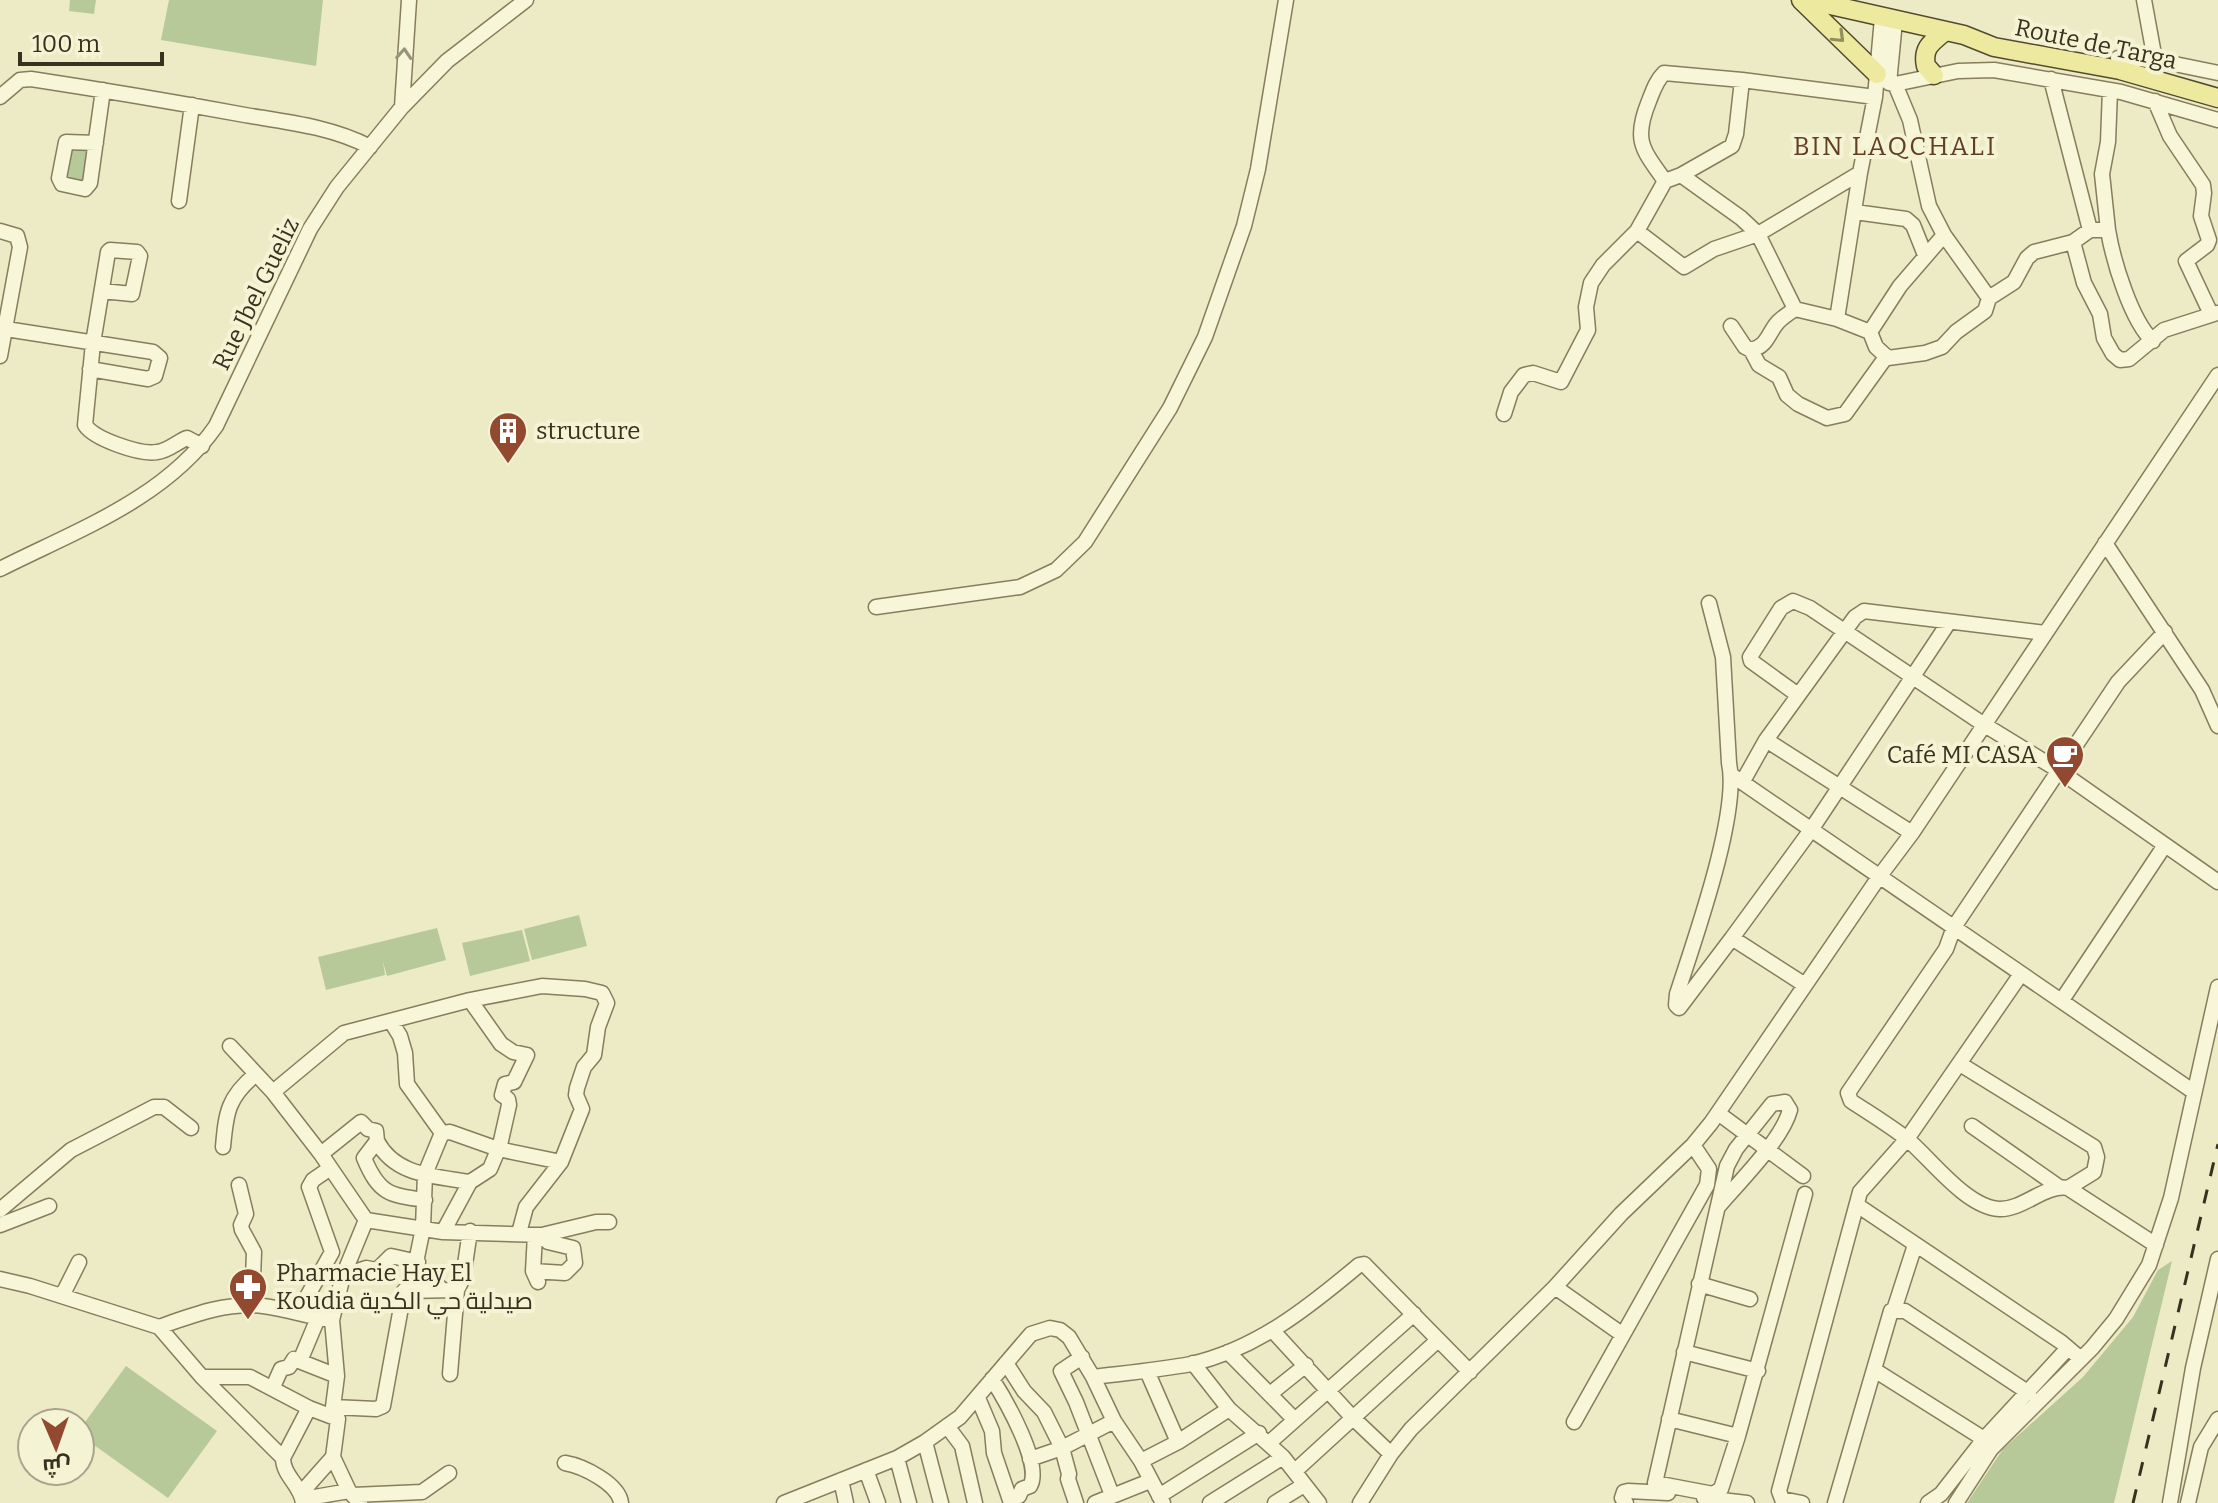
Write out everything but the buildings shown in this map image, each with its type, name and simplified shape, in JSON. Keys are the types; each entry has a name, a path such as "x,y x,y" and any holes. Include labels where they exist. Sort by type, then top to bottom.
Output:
{"main road":[{"path":"1801,0 1887,80"},
{"name":"Route de Targa","path":"1808,0 1944,32 1964,35 1990,33 2118,58 2218,88"},
{"path":"1934,75 1926,66 1926,50 1931,41 1944,32"},
{"name":"Route de Targa","path":"1964,35 1989,46 2120,70 2218,98"}],"street":[{"path":"402,107 409,0"},
{"path":"498,21 500,0"},
{"name":"Rue Jbel Gueliz","path":"0,569 156,488 202,446 222,413 310,229 337,187 402,107 447,61 526,0"},
{"path":"876,607 1020,587 1056,570 1085,542 1170,408 1205,337 1244,226 1258,169 1286,0"},
{"path":"2144,0 2155,60"},
{"path":"1889,19 1887,80 1910,120 1926,196 1944,235 1989,298"},
{"path":"2118,58 2155,60 2218,73"},
{"path":"1837,319 1875,97 1887,80 1983,69 2110,90 2218,120"},
{"path":"1665,181 1646,154 1639,131 1660,77 1670,72 1875,97"},
{"path":"0,97 25,79 192,105 335,133 349,136 370,147"},
{"path":"2051,79 2090,230"},
{"path":"1504,414 1511,392 1524,375 1533,373 1561,382 1588,330 1586,307 1591,283 1603,265 1637,231 1665,181 1732,146 1742,80"},
{"path":"96,143 103,90"},
{"path":"2110,90 2108,142 2102,174 2108,230 2127,296 2145,332 2153,341"},
{"path":"2073,242 2084,283 2100,314 2104,338 2120,360 2129,359 2164,330 2214,314 2186,261 2209,240 2201,216 2203,185 2170,136 2155,101"},
{"path":"179,201 192,105"},
{"path":"1637,231 1684,267 1714,249 1758,234 1860,173"},
{"path":"1681,175 1758,234 1795,309"},
{"path":"1855,212 1906,219 1913,225 1925,255"},
{"path":"1795,309 1837,319 1870,332 1876,347 1886,357 1925,353 1942,347 1956,332 1985,311 1989,298 2014,282 2027,258 2034,252 2073,242 2090,230 2108,230"},
{"path":"0,231 14,235 20,242 0,356"},
{"path":"1870,332 1900,286 1944,235"},
{"path":"102,291 85,425 90,433 142,452 163,451 187,438 202,446"},
{"path":"1751,350 1766,342 1776,325 1795,309"},
{"path":"1731,326 1759,365 1779,377 1787,395 1827,418 1845,414 1886,357"},
{"path":"6,329 156,352 160,362 155,376 148,379 90,369"},
{"path":"1360,1503 1411,1429 1555,1287 1621,1214 1693,1145 1718,1113 1912,833 2218,375"},
{"path":"2105,543 2202,690 2218,726"},
{"path":"1798,695 1751,661 1751,653 1781,608 1796,601 2058,770 2218,882"},
{"path":"1709,603 1723,657 1729,763 1738,778 2194,1092"},
{"path":"1949,622 1811,830 1682,1007 1678,1007 1677,994 1738,778 1855,617 1864,611 2045,633"},
{"path":"1960,1064 2094,1147 2097,1157 2094,1172 2029,1202 2005,1209 1988,1207 1950,1181 1907,1139 1851,1101 1849,1090 1946,949 1954,927 2118,682 2165,632"},
{"path":"1766,740 1912,833"},
{"path":"2062,1000 2165,845"},
{"path":"1732,938 1805,985"},
{"path":"1802,1503 1782,1499 1779,1491 1860,1192 1907,1139 2021,974"},
{"path":"273,1092 344,1033 392,1023 470,1000 542,986 602,993 607,1003 598,1027 594,1055 584,1067 577,1088 576,1095 582,1109 561,1162 526,1207 519,1233"},
{"path":"1956,1503 1991,1449 2081,1359 2116,1319 2149,1265 2171,1198 2218,987"},
{"path":"443,1232 470,1182 490,1169 509,1105 508,1099 502,1095 505,1084 514,1082 527,1055 513,1052 501,1044 470,1000"},
{"path":"392,1023 405,1053 407,1084 442,1133"},
{"path":"230,1046 273,1092 366,1220 443,1232 538,1235 609,1222"},
{"path":"223,1147 225,1118 235,1093 256,1074"},
{"path":"1718,1207 1767,1148 1788,1117 1790,1110 1785,1102 1772,1104 1736,1149 1727,1166 1655,1478 1659,1486 1711,1495 1721,1489 1738,1436 1805,1194"},
{"path":"0,1210 71,1150 154,1107 164,1107 191,1128"},
{"path":"1718,1113 1803,1176"},
{"path":"321,1154 361,1122 376,1131 377,1141 391,1161 425,1174 470,1182"},
{"path":"1972,1126 2156,1245"},
{"path":"442,1133 450,1132 498,1149 561,1162"},
{"path":"441,1289 437,1283 416,1271 423,1228 425,1174 442,1133"},
{"path":"377,1141 364,1158 383,1189 394,1196 425,1200"},
{"path":"1574,1422 1707,1185 1709,1169 1693,1145"},
{"path":"298,1313 332,1252 309,1187 313,1180 329,1169"},
{"path":"239,1185 246,1214 242,1230 254,1252 252,1305"},
{"path":"1857,1205 2081,1359"},
{"path":"0,1225 49,1206"},
{"path":"300,1361 325,1319 366,1220"},
{"path":"450,1374 457,1290 463,1278 470,1231"},
{"path":"538,1235 556,1246 573,1248 575,1263 565,1273 535,1277 538,1235"},
{"path":"1835,1503 1876,1371 1889,1314 1894,1310 1915,1245"},
{"path":"343,1276 366,1268 377,1270 391,1256 418,1262"},
{"path":"2170,1503 2193,1368 2218,1259"},
{"path":"62,1296 79,1262"},
{"path":"1093,1377 1193,1363 1228,1352 1273,1331 1312,1305 1362,1264 1368,1266 1470,1372"},
{"path":"0,1279 159,1327 202,1377 283,1458"},
{"path":"1699,1284 1750,1299"},
{"path":"1555,1287 1623,1335"},
{"path":"202,1377 250,1377 309,1408 336,1413 376,1409 383,1406 402,1293 457,1290"},
{"path":"159,1327 206,1310 252,1305 325,1319"},
{"path":"1894,1310 1905,1311 2029,1393"},
{"path":"784,1503 809,1498 925,1442 960,1417 1031,1334 1050,1328 1060,1330 1069,1337 1082,1357 1114,1421 1141,1461 1161,1499 1294,1419 1414,1314"},
{"path":"325,1319 337,1376 333,1457 354,1496"},
{"path":"1273,1331 1352,1417 1391,1454"},
{"path":"1295,1471 1438,1340"},
{"path":"1928,1503 1941,1494 1984,1439 2068,1348"},
{"path":"1228,1352 1294,1419"},
{"path":"1684,1352 1758,1371"},
{"path":"1082,1357 1061,1371 1112,1495"},
{"path":"273,1387 281,1369 289,1367 294,1359 337,1376"},
{"path":"1006,1363 1024,1391 1044,1412 1062,1448 1076,1503"},
{"path":"1193,1363 1229,1409 1283,1457 1319,1503"},
{"path":"1270,1394 1306,1365"},
{"path":"1147,1371 1178,1442"},
{"path":"1876,1371 1984,1439"},
{"path":"978,1398 992,1431 994,1453 1011,1501 1019,1496 1022,1489 1033,1484 1030,1459 1017,1419 992,1379"},
{"path":"302,1498 283,1467 283,1458 309,1408"},
{"path":"1141,1461 1178,1442 1229,1409"},
{"path":"1669,1419 1738,1436"},
{"path":"1030,1459 1062,1448 1114,1421"},
{"path":"947,1426 962,1446 975,1503"},
{"path":"2188,1503 2201,1447 2215,1427"},
{"path":"925,1442 936,1502"},
{"path":"302,1498 333,1457"},
{"path":"1210,1503 1283,1457"},
{"path":"897,1458 909,1503"},
{"path":"565,1463 580,1467 614,1489 620,1494 621,1503"},
{"path":"866,1470 878,1503"},
{"path":"302,1498 422,1492 449,1473"},
{"path":"841,1480 846,1503"},
{"path":"1095,1503 1150,1481"},
{"path":"1275,1503 1304,1485"},
{"path":"1626,1503 1622,1498 1628,1491 1747,1503"}],"green space":[{"path":"70,0 96,0 94,14 69,11"},
{"path":"169,0 323,0 316,66 161,40"},
{"path":"72,148 93,151 88,185 67,181"},
{"path":"579,915 587,946 532,960 524,929"},
{"path":"437,928 446,960 387,976 383,962 385,975 326,990 318,957"},
{"path":"522,930 530,961 470,976 462,943"},
{"path":"2172,1261 2114,1503 1967,1503 2003,1449 2083,1377 2133,1317 2158,1270"},
{"path":"126,1366 217,1431 168,1498 96,1446 96,1407"}],"railway":[{"path":"2133,1503 2218,1144"}],"place":[{"name":"structure","path":"508,465"},
{"name":"Café MI CASA","path":"2065,789"},
{"name":"Pharmacie Hay El Koudia صيدلية حي الكدية","path":"248,1321"}],"district":[{"name":"BIN LAQCHALI","path":"1895,146"}]}
